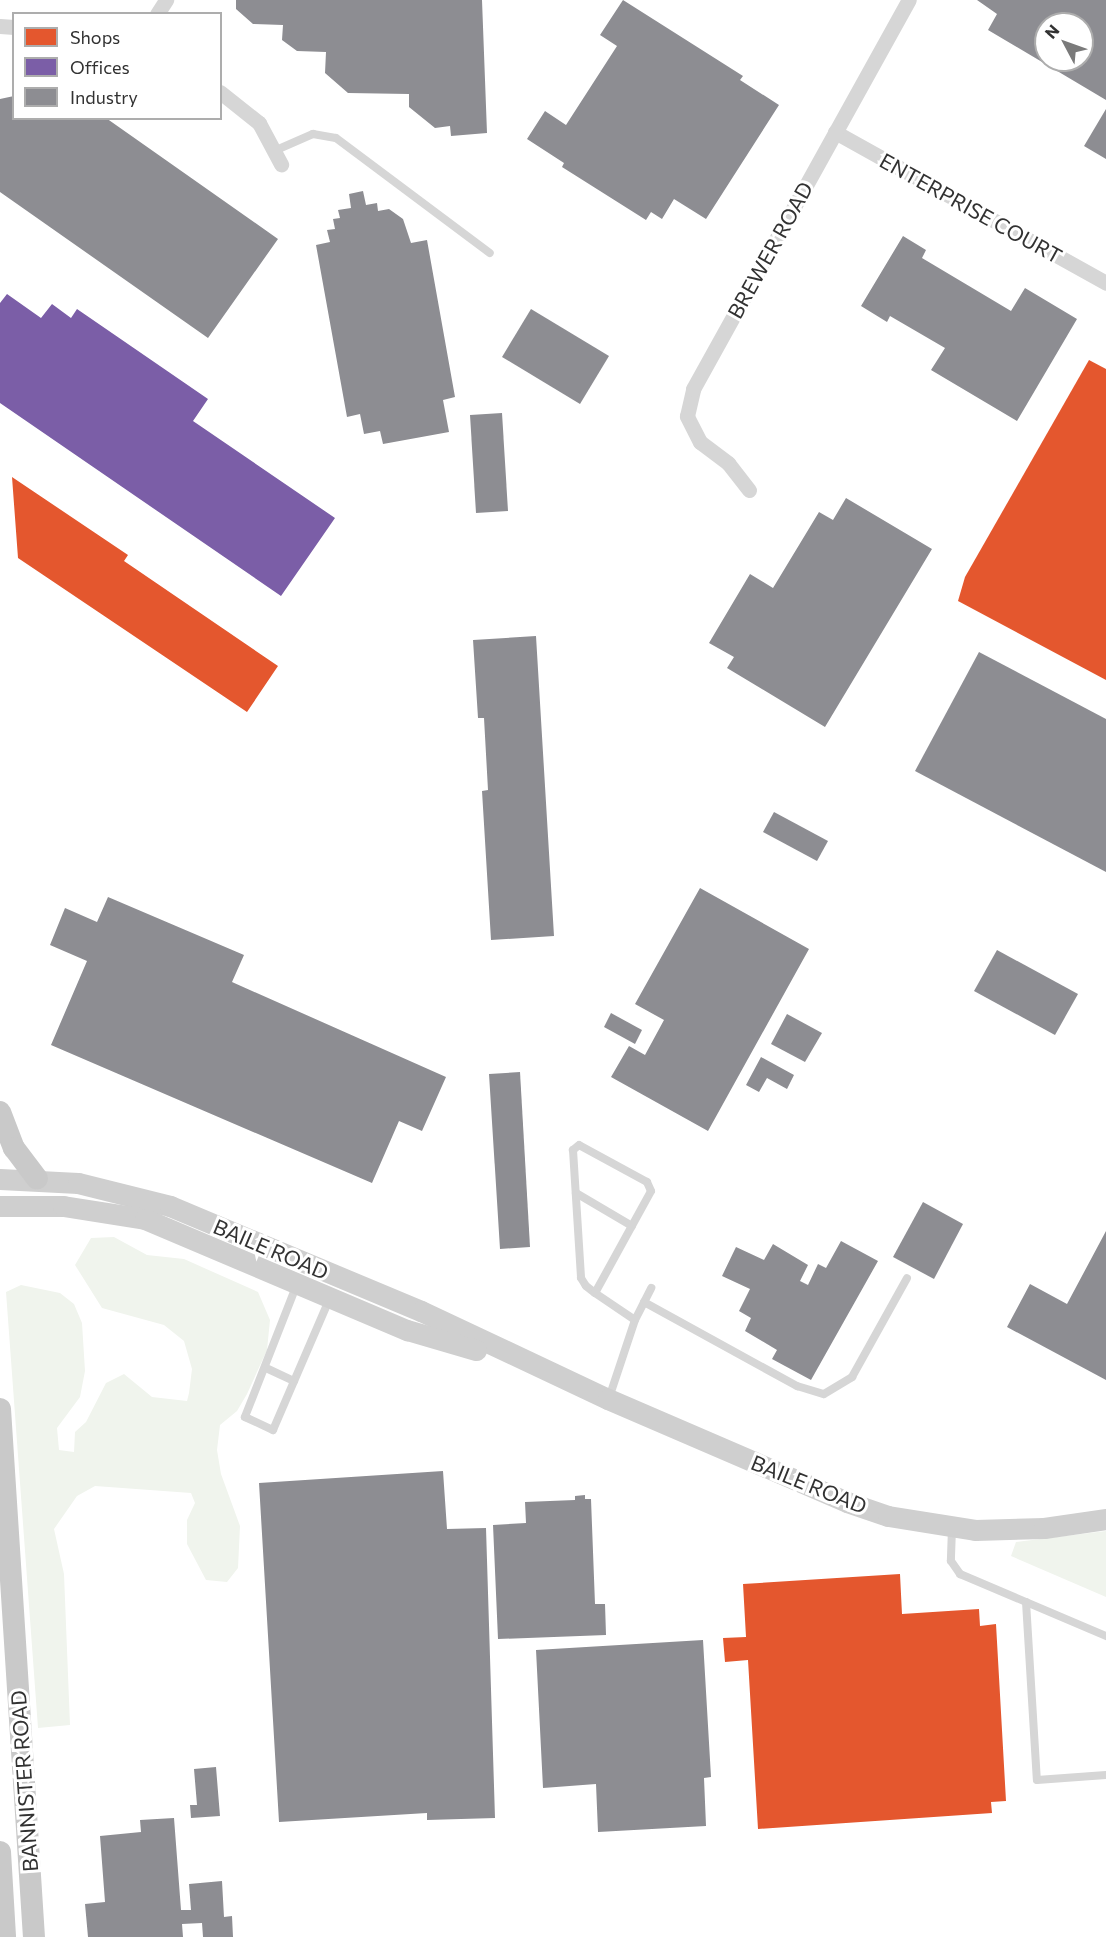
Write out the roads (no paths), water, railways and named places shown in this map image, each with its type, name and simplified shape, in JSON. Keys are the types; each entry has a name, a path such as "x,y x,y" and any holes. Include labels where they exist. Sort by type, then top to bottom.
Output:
{"main road":[{"path":"0,1112 14,1149 37,1178"},
{"name":"BANNISTER ROAD","path":"0,1409 34,1937"},
{"name":"BANNISTER ROAD","path":"0,1852 5,1937"}],"street":[{"name":"BREWER ROAD","path":"749,490 728,464 700,442 687,416 693,389 909,0"},
{"path":"222,94 259,123 278,157"},
{"name":"ENTERPRISE COURT","path":"835,132 1106,283"},
{"name":"BAILE ROAD","path":"0,1179 37,1178 146,1197 301,1273 330,1297 407,1330 529,1365"},
{"name":"BAILE ROAD","path":"0,1206 63,1206 145,1219 301,1273 338,1277 421,1311 529,1365 847,1502 888,1516 952,1528 1044,1528 1106,1518"},
{"path":"330,1297 338,1277"}],"lane":[{"path":"278,157 313,134 336,138 490,253"},
{"path":"595,1293 632,1226 650,1186 579,1145 573,1150 581,1278 595,1293 635,1320"},
{"path":"576,1193 632,1226"},
{"path":"301,1273 266,1368 245,1417 273,1430 330,1297"},
{"path":"644,1302 797,1386 825,1394 837,1390 852,1377 907,1278"},
{"path":"608,1399 635,1320 651,1287"},
{"path":"266,1368 294,1381"},
{"path":"952,1528 955,1570 1106,1636"},
{"path":"1026,1602 1037,1780 1106,1775"}]}
